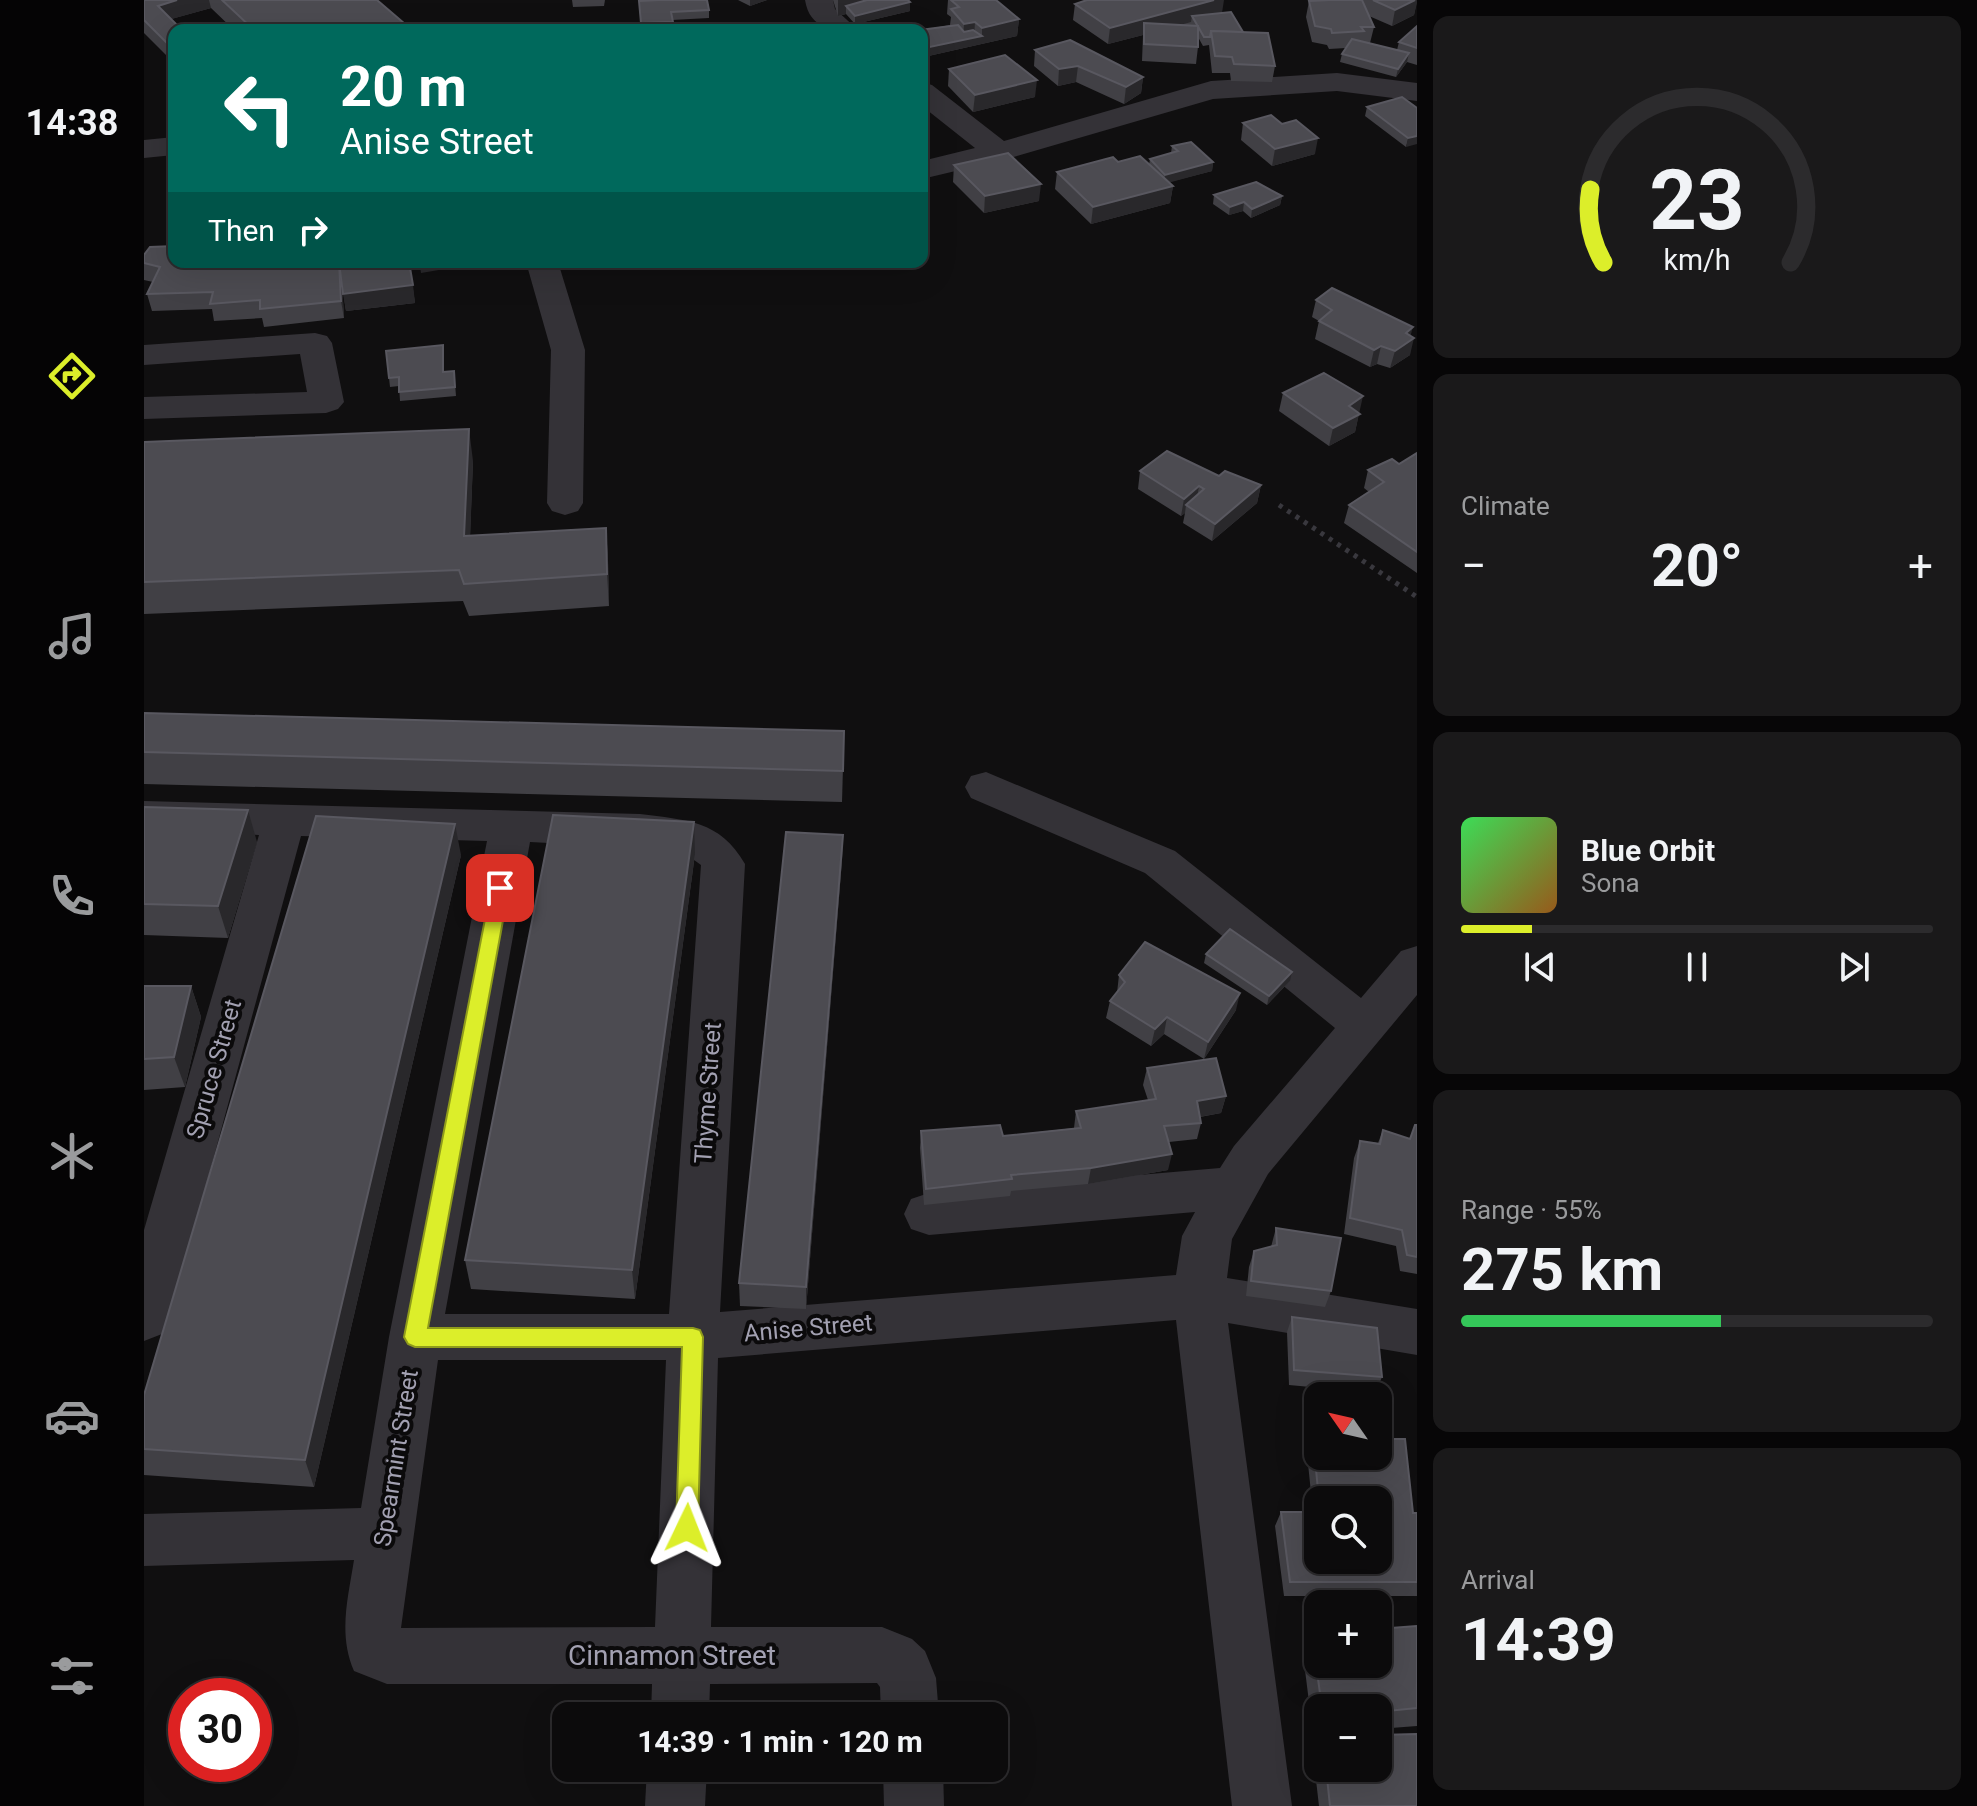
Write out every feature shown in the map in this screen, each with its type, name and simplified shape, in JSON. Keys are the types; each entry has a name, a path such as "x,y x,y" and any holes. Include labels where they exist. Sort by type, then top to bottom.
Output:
{"street":[{"path":"819,0 821,12 836,24"},
{"path":"928,169 999,152 1211,90 1337,82 1417,92"},
{"path":"928,96 999,152"},
{"path":"144,149 168,147"},
{"path":"544,268 568,350 565,503"},
{"path":"144,355 315,343 326,402 144,408"},
{"path":"986,787 1160,862 1364,1026"},
{"path":"144,816 511,828"},
{"name":"Spruce Street","path":"144,1318 210,1003 284,821"},
{"name":"Thyme Street","path":"511,828 640,830 698,838 716,850 723,864 693,1337 681,1702"},
{"name":"Spearmint Street","path":"387,1656 374,1651 372,1635 384,1533 415,1337 511,828"},
{"path":"1262,1806 1199,1296 1207,1236 1251,1160 1417,963"},
{"path":"929,1214 1234,1188"},
{"name":"Anise Street","path":"415,1337 693,1337 1199,1296 1417,1332"},
{"path":"144,1540 384,1533"},
{"name":"Cinnamon Street","path":"387,1656 882,1655 896,1659 905,1670 908,1702"},
{"path":"675,1806 676,1782"},
{"path":"913,1782 914,1806"}],"path":[{"path":"1279,505 1417,597"}],"building":[{"path":"144,0 177,0 158,6 176,24 168,24 168,44 144,20"},
{"path":"222,0 377,0 405,24 248,24"},
{"path":"707,0 709,10 671,12 673,22 641,23 639,1"},
{"path":"867,0 910,2 855,16 846,6"},
{"path":"951,0 996,0 1019,19 982,28 975,22 964,24 951,9 959,7"},
{"path":"1087,0 1214,0 1110,28 1075,4"},
{"path":"1362,0 1374,27 1361,27 1364,31 1332,33 1331,29 1315,26 1309,1"},
{"path":"1373,0 1415,0 1395,10"},
{"path":"1231,12 1243,32 1211,31 1210,37 1204,37 1192,16"},
{"path":"1144,23 1198,26 1198,47 1144,44"},
{"path":"958,25 964,32 973,30 982,36 928,47 928,29"},
{"path":"1417,26 1417,48 1399,42"},
{"path":"1211,31 1268,33 1275,66 1234,64 1232,57 1215,56"},
{"path":"1352,39 1409,53 1398,69 1342,54"},
{"path":"1070,40 1143,77 1126,87 1078,66 1059,69 1035,50"},
{"path":"1005,55 1037,80 975,95 949,69"},
{"path":"1402,97 1417,108 1417,136 1408,138 1367,107"},
{"path":"1271,115 1282,124 1296,120 1318,138 1275,149 1243,123"},
{"path":"1191,142 1213,162 1165,175 1150,159 1178,151 1172,146"},
{"path":"1008,153 1041,184 985,196 954,165"},
{"path":"1140,156 1173,186 1093,207 1057,172 1113,157 1118,162"},
{"path":"1256,182 1282,196 1252,209 1244,202 1230,207 1214,195"},
{"path":"168,246 168,268 339,268 341,301 260,309 260,300 210,304 213,292 147,294 160,267 144,263 144,255 150,247"},
{"path":"340,268 410,268 413,285 343,294"},
{"path":"1332,288 1413,327 1406,333 1414,338 1395,351 1381,346 1374,350 1319,321 1332,310 1316,300"},
{"path":"443,345 443,372 454,371 455,387 399,392 399,377 389,378 386,351"},
{"path":"1324,373 1363,396 1349,406 1360,414 1333,428 1283,393"},
{"path":"469,429 464,536 606,528 607,574 464,584 459,570 144,582 144,442"},
{"path":"1167,451 1219,476 1225,471 1261,485 1215,524 1186,505 1204,489 1199,486 1184,499 1140,471"},
{"path":"1417,453 1417,552 1349,505 1384,482 1368,470 1392,459 1399,464"},
{"path":"144,713 844,731 843,771 144,752"},
{"path":"144,807 248,810 218,906 144,904"},
{"path":"553,815 694,822 632,1270 465,1260"},
{"path":"316,816 455,824 305,1460 144,1449 144,1395"},
{"path":"786,832 843,835 806,1287 739,1283"},
{"path":"1230,929 1292,972 1269,996 1206,954"},
{"path":"1145,942 1240,993 1208,1042 1167,1017 1155,1029 1110,1001 1125,982 1119,975"},
{"path":"144,986 191,986 174,1057 144,1059"},
{"path":"1216,1058 1226,1096 1197,1101 1201,1123 1164,1126 1172,1154 1091,1168 1011,1175 1012,1179 926,1189 921,1131 1000,1125 1003,1136 1081,1128 1076,1111 1156,1099 1147,1068"},
{"path":"1415,1125 1417,1257 1407,1255 1402,1230 1350,1218 1360,1141 1380,1144 1383,1130 1410,1139"},
{"path":"1276,1228 1341,1238 1331,1291 1251,1281 1254,1251 1277,1245"},
{"path":"1292,1317 1377,1328 1382,1377 1294,1370"},
{"path":"1392,1439 1405,1439 1413,1513 1417,1513 1417,1582 1290,1582 1281,1512 1304,1512 1304,1574 1392,1574 1392,1486 1318,1486 1316,1470 1392,1470"},
{"path":"1417,1626 1417,1708 1392,1711 1392,1694 1320,1694 1318,1678 1392,1678 1392,1628"},
{"path":"1417,1734 1417,1806 1330,1806 1327,1782 1392,1782 1392,1735"}],"route":[{"path":"500,888 415,1337 693,1337 687,1528"}]}
